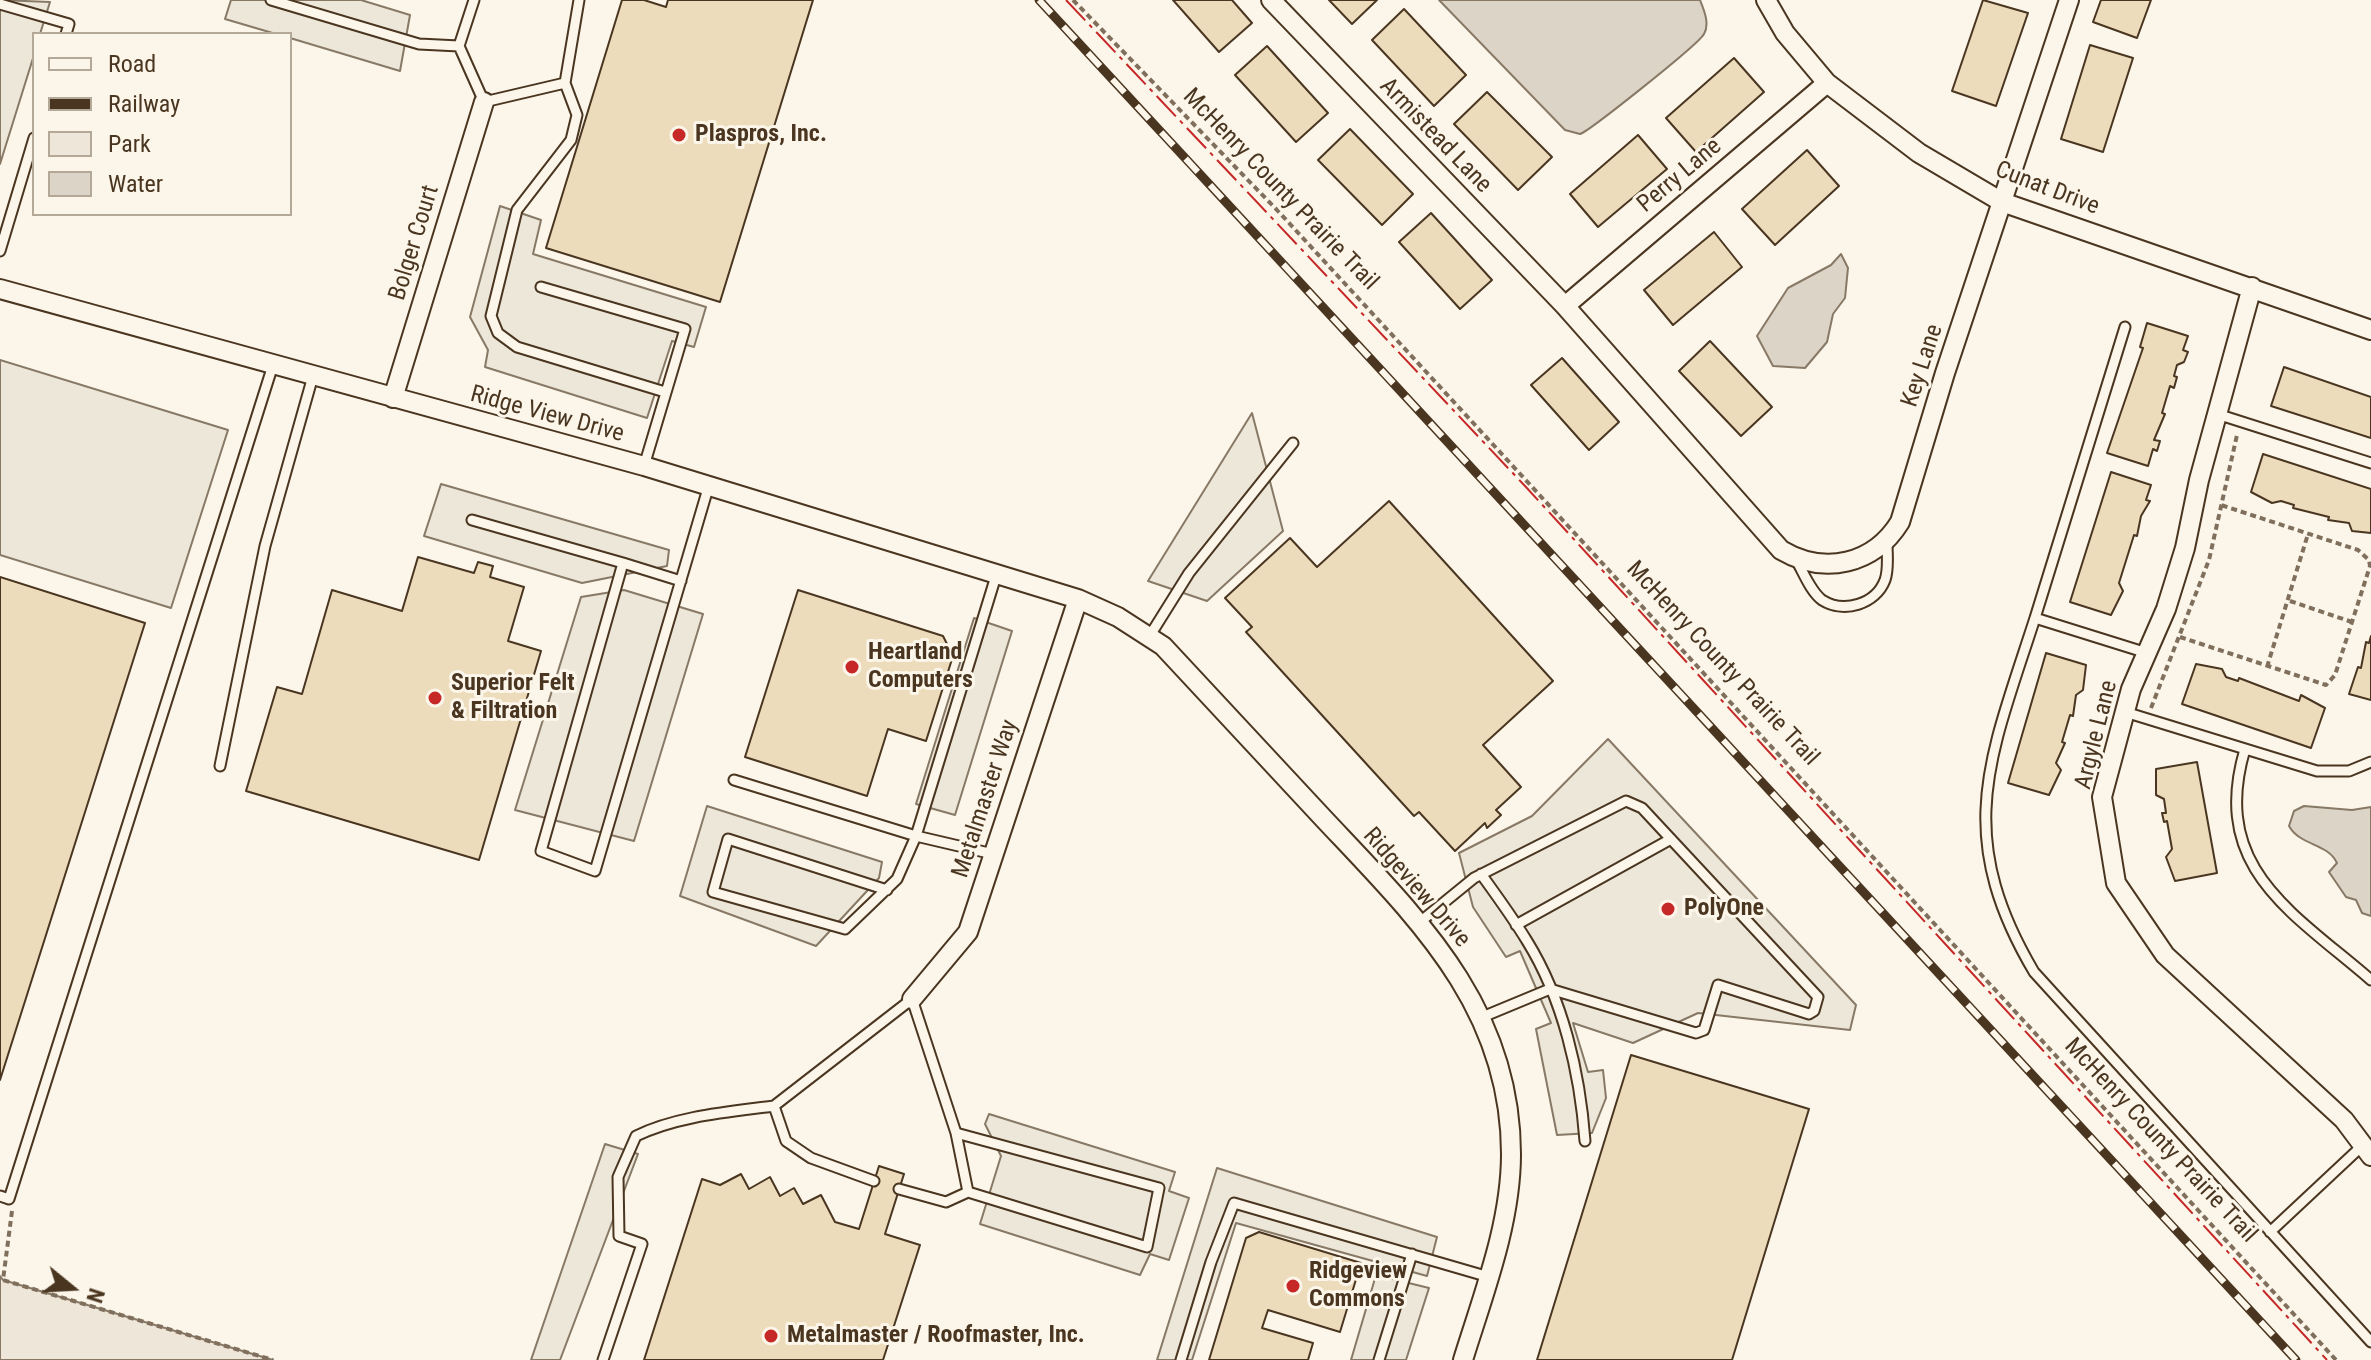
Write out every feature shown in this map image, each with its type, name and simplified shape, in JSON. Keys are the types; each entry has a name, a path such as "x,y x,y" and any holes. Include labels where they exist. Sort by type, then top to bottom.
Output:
{"street":[{"name":"Armistead Lane","path":"1271,0 1565,306"},
{"name":"Cunat Drive","path":"1766,0 1785,33 1827,83 1919,153 2002,202 2371,330"},
{"name":"Key Lane","path":"1887,543 1900,522 2069,0"},
{"name":"Perry Lane","path":"1565,306 1827,83"},
{"name":"Bolger Court","path":"393,398 484,102"},
{"name":"Argyle Lane","path":"2252,287 2185,548 2166,609 2125,712 2102,797 2116,883 2165,955 2344,1120 2367,1150"},
{"name":"Ridge View Drive","path":"0,289 644,466 1078,599"},
{"name":"Key Lane","path":"1565,306 1781,550 1795,558"},
{"path":"1795,558 1838,563 1863,557 1887,543"},
{"name":"Ridgeview Drive","path":"1078,599 1118,617 1163,646 1420,922 1446,955 1480,1018 1502,1081 1511,1154 1503,1217 1489,1277 1463,1360"},
{"name":"Metalmaster Way","path":"912,999 968,932 1078,599"}],"lane":[{"path":"271,0 419,44 459,46"},
{"path":"474,0 459,46 484,102 565,83"},
{"path":"579,0 565,83 577,115 571,140 517,210 491,316 498,333 517,347 665,392"},
{"path":"0,4 69,24 67,32"},
{"path":"0,251 32,145"},
{"path":"541,287 685,329 644,466"},
{"path":"2125,327 1993,747 1984,810 1995,889 2012,936 2034,972 2371,1342"},
{"path":"0,1196 9,1199 273,365"},
{"path":"220,766 265,546 313,376"},
{"path":"2217,414 2371,463"},
{"path":"1149,637 1189,573 1293,443"},
{"path":"623,563 541,851 595,871 709,485"},
{"path":"472,520 681,581"},
{"name":"Key Lane","path":"1795,558 1820,598 1842,606 1858,605 1869,601 1885,580 1887,543"},
{"path":"887,890 728,839 713,892 845,929 887,890 897,879 916,836 996,576"},
{"path":"2035,618 2147,653"},
{"path":"2125,712 2317,771 2349,771 2371,762"},
{"path":"2245,749 2235,782 2236,814 2247,859 2263,882 2297,916 2371,980"},
{"path":"734,780 916,836 993,854"},
{"path":"1420,922 1481,874 1626,801 1642,808 1818,997 1814,1011 1809,1014 1718,985 1704,1030 1696,1033 1550,989 1480,1018"},
{"path":"1516,925 1671,839"},
{"path":"1481,874 1516,925 1550,989 1577,1071 1585,1141"},
{"path":"603,1360 642,1244 619,1236 618,1177 636,1136 651,1129 718,1113 774,1106 912,999 956,1133 968,1192"},
{"path":"774,1106 786,1141 811,1158 874,1181"},
{"path":"899,1189 946,1202 968,1192 1147,1247 1159,1188 956,1133"},
{"path":"2270,1232 2367,1150"},
{"path":"1181,1360 1211,1262 1234,1203 1489,1277"},
{"path":"1379,1360 1412,1254"}],"path":[{"name":"McHenry County Prairie Trail","path":"1073,0 1310,246 2336,1360"},
{"path":"2147,718 2209,560 2240,421"},
{"path":"2180,637 2326,685 2335,675 2352,622 2369,560 2358,550 2221,505"},
{"path":"2267,667 2290,601 2308,534"},
{"path":"2290,601 2352,622"},
{"path":"12,1208 3,1280 273,1360"}],"green space":[{"path":"0,1276 3,1280 273,1360 0,1360"}],"shaded area":[{"path":"0,0 50,2 41,32 32,32 32,61 0,164"},
{"path":"231,0 361,0 410,15 400,71 292,39 292,32 269,32 225,19"},
{"path":"500,206 541,220 533,254 706,307 694,347 672,341 647,418 485,367 488,350 470,317"},
{"path":"0,360 228,430 171,608 0,555"},
{"path":"1252,413 1283,531 1207,601 1148,581"},
{"path":"441,484 669,550 667,566 582,583 424,536"},
{"path":"624,590 703,614 634,841 515,810 581,597"},
{"path":"974,618 1012,631 955,815 916,804"},
{"path":"1608,739 1856,1005 1850,1030 1698,1013 1633,1043 1573,1023 1588,1072 1603,1070 1606,1098 1592,1133 1557,1135 1536,1029 1551,1023 1520,951 1506,957 1473,907 1459,853 1532,816"},
{"path":"707,806 882,862 879,878 816,946 680,896"},
{"path":"989,1114 1175,1172 1169,1191 1189,1198 1169,1260 1150,1254 1140,1275 980,1224 1001,1156 985,1124"},
{"path":"605,1144 638,1154 560,1360 531,1360"},
{"path":"1217,1168 1437,1237 1427,1276 1236,1223 1192,1360 1157,1360"},
{"path":"1376,1275 1429,1288 1406,1360 1351,1360"}],"water":[{"path":"1439,0 1700,0 1706,26 1704,34 1683,54 1580,134 1565,130"},
{"path":"1841,254 1848,268 1845,298 1833,314 1827,342 1805,368 1773,366 1757,336 1788,288 1831,265"},
{"path":"2304,806 2352,810 2371,807 2371,916 2362,913 2356,900 2346,897 2329,872 2337,863 2333,856 2294,833 2289,826 2294,811"}],"building":[{"path":"622,0 644,0 666,7 668,0 813,0 720,302 546,248"},
{"path":"1173,0 1232,0 1252,23 1219,52"},
{"path":"1329,0 1377,0 1352,24"},
{"path":"1983,0 2028,13 1996,106 1952,91"},
{"path":"2101,0 2151,0 2137,38 2093,22"},
{"path":"1404,9 1466,75 1434,106 1372,40"},
{"path":"2090,45 2133,58 2103,152 2061,139"},
{"path":"1267,46 1328,113 1296,142 1235,75"},
{"path":"1734,58 1764,92 1696,152 1666,118"},
{"path":"1487,92 1552,157 1518,190 1454,124"},
{"path":"1350,129 1413,194 1382,225 1318,160"},
{"path":"1638,135 1667,169 1598,227 1570,194"},
{"path":"1807,150 1839,186 1775,245 1742,209"},
{"path":"1431,213 1492,280 1460,309 1399,242"},
{"path":"1714,232 1742,267 1673,325 1644,290"},
{"path":"2147,323 2188,336 2183,350 2188,352 2184,362 2177,365 2174,388 2170,386 2162,413 2165,414 2154,440 2160,441 2157,451 2153,449 2148,466 2107,453 2143,348 2140,347"},
{"path":"1710,341 1772,407 1741,436 1679,371"},
{"path":"1562,358 1619,422 1589,450 1531,385"},
{"path":"2284,367 2371,397 2371,438 2271,406"},
{"path":"2263,454 2371,489 2371,533 2352,531 2349,523 2328,520 2329,517 2293,508 2294,505 2281,501 2272,503 2251,492"},
{"path":"2111,472 2151,485 2146,500 2150,501 2141,516 2137,536 2134,535 2119,583 2123,591 2111,615 2070,602"},
{"path":"1389,501 1553,681 1483,745 1521,787 1496,810 1501,815 1487,828 1485,823 1455,851 1419,812 1414,816 1246,632 1252,627 1225,598 1290,538 1317,567"},
{"path":"418,557 474,573 478,562 493,566 490,577 524,587 508,641 541,651 479,860 246,791 277,687 302,694 332,590 402,611"},
{"path":"0,577 145,623 0,1080"},
{"path":"798,590 943,636 953,656 926,741 888,729 867,796 745,757"},
{"path":"2371,636 2371,700 2349,694 2358,667 2361,668 2366,642 2369,643"},
{"path":"2046,653 2086,665 2083,690 2076,695 2073,716 2070,715 2062,742 2065,743 2056,763 2061,770 2049,795 2008,783"},
{"path":"2196,664 2222,669 2226,677 2238,681 2239,678 2299,701 2301,695 2325,708 2311,748 2182,704"},
{"path":"2197,762 2217,873 2175,881 2166,857 2172,849 2167,821 2164,822 2162,813 2166,813 2164,799 2156,795 2156,769"},
{"path":"1631,1055 1809,1109 1732,1360 1537,1360"},
{"path":"879,1166 904,1174 885,1234 920,1245 883,1360 644,1360 702,1179 720,1185 741,1174 749,1189 770,1177 780,1196 794,1188 803,1204 821,1195 835,1222 859,1229"},
{"name":"Ridgeview Commons","path":"1259,1232 1361,1263 1340,1332 1268,1310 1262,1328 1313,1343 1308,1360 1209,1360 1246,1238"}],"railway":[{"path":"1039,0 2296,1360"}],"power":[{"path":"1066,0 1525,486 2327,1360"}],"place":[{"name":"Plaspros, Inc.","path":"679,135"},
{"name":"Heartland Computers","path":"852,667"},
{"name":"Superior Felt & Filtration","path":"435,698"},
{"name":"PolyOne","path":"1668,909"},
{"name":"Ridgeview Commons","path":"1293,1286"},
{"name":"Metalmaster / Roofmaster, Inc.","path":"771,1336"}]}
